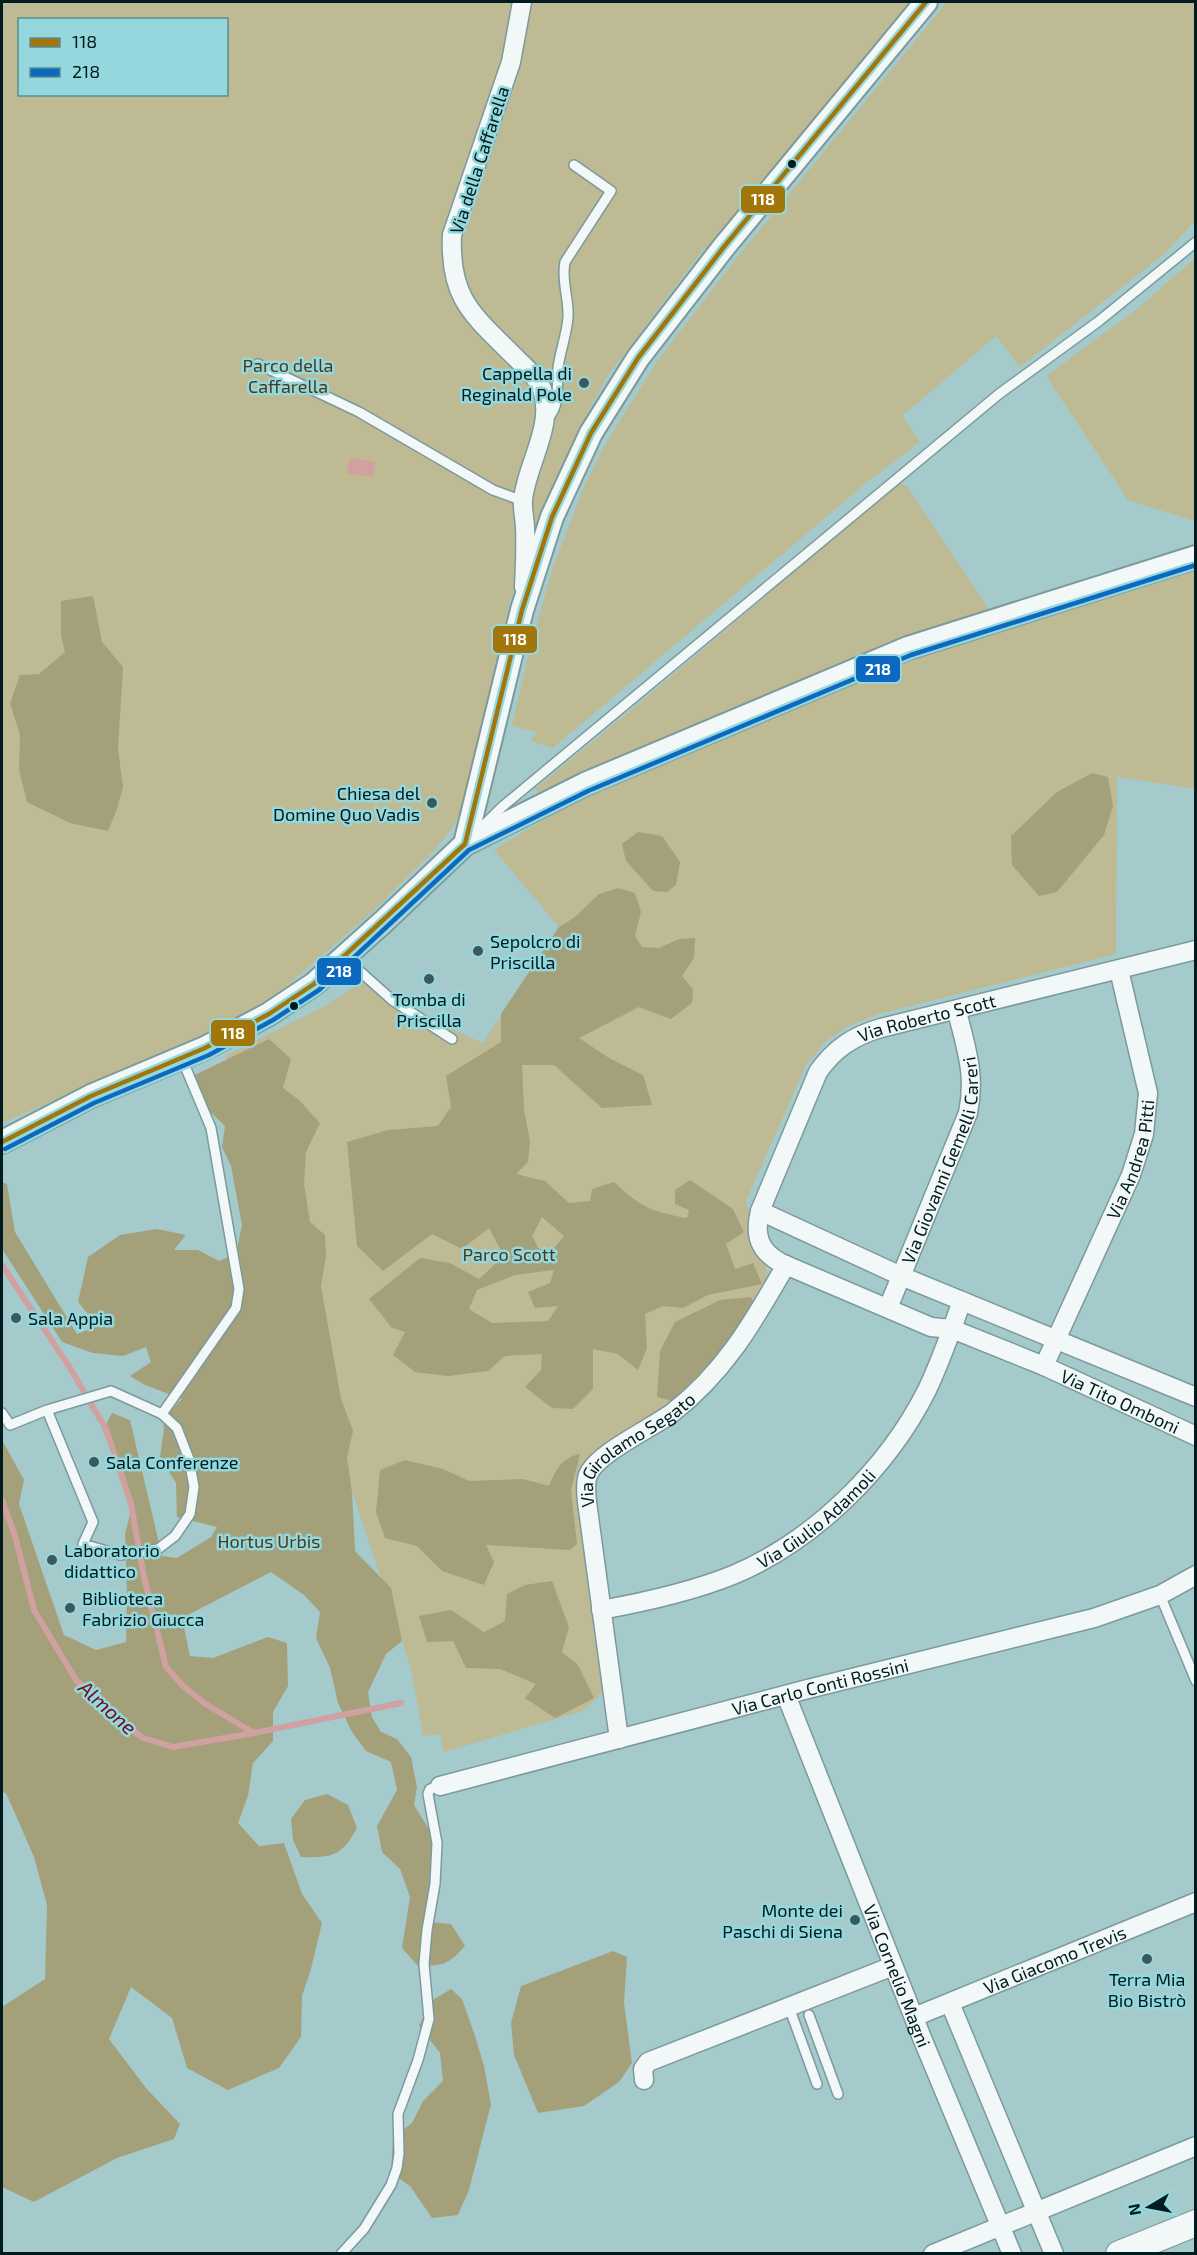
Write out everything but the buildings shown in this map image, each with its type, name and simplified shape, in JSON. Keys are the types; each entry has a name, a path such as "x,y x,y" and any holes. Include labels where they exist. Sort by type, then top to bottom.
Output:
{"main road":[{"path":"1119,2253 1196,2223"}],"street":[{"name":"Via della Caffarella","path":"522,2 511,62 452,235 451,260 458,291 473,315 532,375 542,389 543,423 523,501 526,551 522,609"},
{"path":"465,844 522,609 552,517 591,433 639,358 723,248 926,2"},
{"path":"2,1142 91,1096 182,1059 269,1014 314,984 465,844 585,784 908,648 1196,557"},
{"name":"Via Roberto Scott","path":"760,1211 818,1072 839,1047 861,1034 1196,950"},
{"name":"Via Andrea Pitti","path":"1055,1340 1131,1175 1144,1134 1148,1094 1119,970"},
{"name":"Via Giovanni Gemelli Careri","path":"901,1276 963,1129 971,1098 972,1074 957,1011"},
{"name":"Via Tito Omboni","path":"1196,1397 901,1276 760,1211 757,1232 760,1244 767,1253 786,1265 931,1327 952,1329 1044,1366 1196,1436"},
{"name":"Via Girolamo Segato","path":"619,1739 587,1502 586,1483 589,1474 593,1466 604,1456 661,1421 699,1389 744,1337 786,1265"},
{"path":"888,1308 901,1276"},
{"path":"952,1329 962,1301"},
{"name":"Via Giulio Adamoli","path":"601,1610 675,1594 734,1575 759,1562 816,1524 851,1495 904,1430 926,1391 952,1329"},
{"name":"Via Tito Omboni","path":"1044,1366 1055,1340"},
{"name":"Via Carlo Conti Rossini","path":"440,1786 786,1695 1094,1618 1160,1595 1196,1575"},
{"name":"Via Cornelio Magni","path":"786,1695 893,1966 1012,2253"},
{"name":"Via Giacomo Trevis","path":"914,2017 1196,1902"},
{"path":"644,2080 643,2069 648,2062 893,1966"},
{"path":"950,2002 1054,2253"},
{"path":"933,2253 1196,2146"}],"lane":[{"path":"543,423 553,412 558,395 558,368 568,319 562,274 565,262 611,190 574,165"},
{"path":"465,844 502,807 990,402 1099,321 1196,242"},
{"path":"258,364 359,412 493,490 523,501"},
{"path":"344,957 392,1000 452,1038"},
{"path":"162,1414 236,1308 239,1289 211,1128 182,1059"},
{"path":"2,1413 10,1425 47,1410 111,1391 162,1414 177,1428 189,1459 194,1487 190,1514 175,1536 159,1549 120,1555 83,1544 93,1522 47,1410"},
{"path":"1160,1595 1196,1681"},
{"path":"341,2253 353,2243 373,2215 394,2177 399,2153 398,2114 418,2060 429,2019 424,1964 429,1914 435,1884 437,1844 428,1794 430,1789 440,1786"},
{"path":"789,2007 817,2084"},
{"path":"809,2015 838,2094"}],"green space":[{"name":"Parco della Caffarella","path":"2,2 916,2 706,251 705,247 606,378 577,433 541,514 510,601 465,802 453,827 436,849 372,912 265,1005 199,1038 2,1123"},
{"path":"947,2 1195,2 1195,221 1164,254 1020,367 996,336 902,416 920,442 865,484 553,748 531,741 536,732 512,726 529,652 553,567 584,487 603,448 658,360 736,259"},
{"path":"1195,258 1195,521 1128,500 1046,376 1137,309"},
{"path":"899,483 907,486 992,614 871,656 712,717 541,796 535,789"},
{"name":"Parco Scott","path":"1195,571 1195,789 1117,777 1116,954 879,1014 849,1026 827,1040 806,1065 746,1201 770,1282 753,1314 696,1384 644,1424 598,1449 585,1464 578,1480 577,1501 604,1691 583,1711 444,1752 440,1734 423,1736 411,1668 316,1383 274,1153 225,1056 327,1005 370,977 434,1021 483,1043 559,927 494,850 590,791 910,659"},
{"path":"93,596 102,642 123,667 118,749 123,787 108,831 70,823 27,802 19,770 20,735 10,703 20,675 39,674 65,652 61,636 61,601"},
{"path":"1092,773 1108,777 1113,806 1104,835 1057,892 1039,896 1012,865 1011,836 1057,792"},
{"path":"638,832 662,836 680,862 676,885 667,892 653,891 626,861 622,844"},
{"path":"618,888 635,893 641,912 635,936 642,947 659,948 679,939 695,938 694,958 682,976 693,989 692,1003 671,1019 639,1007 579,1038 609,1058 643,1075 652,1105 602,1108 554,1065 522,1065 524,1110 530,1141 528,1162 516,1174 545,1181 569,1203 590,1201 592,1189 614,1182 647,1207 687,1218 689,1210 675,1204 675,1190 690,1180 733,1209 744,1232 726,1244 735,1269 753,1263 762,1284 708,1295 683,1308 663,1306 645,1314 647,1348 638,1370 618,1354 593,1349 593,1389 573,1409 552,1408 525,1387 541,1370 542,1354 505,1356 488,1371 448,1376 415,1372 393,1355 405,1332 392,1328 369,1299 420,1258 450,1263 479,1279 504,1256 489,1228 462,1249 432,1234 383,1271 357,1246 347,1142 388,1130 438,1126 451,1107 446,1076 501,1042 501,1014 559,927 575,917 599,894","holes":["542,1217 564,1236 555,1247 539,1249 532,1236","554,1270 550,1283 528,1292 535,1308 558,1306 548,1321 492,1323 469,1309 477,1290 515,1275"]},
{"name":"Hortus Urbis","path":"269,1039 291,1059 283,1088 299,1100 320,1123 306,1152 304,1184 310,1222 325,1235 326,1256 321,1286 341,1399 353,1431 347,1458 352,1492 355,1551 391,1588 402,1641 386,1654 368,1692 372,1717 381,1732 397,1739 411,1757 417,1787 414,1805 436,1841 431,1922 451,1924 465,1946 449,1961 418,1966 402,1948 410,1897 400,1869 382,1852 377,1826 397,1790 391,1762 366,1751 352,1732 338,1703 330,1668 316,1638 320,1612 304,1595 271,1572 182,1618 190,1656 213,1658 268,1637 287,1643 288,1686 273,1712 273,1741 253,1763 248,1796 238,1823 259,1846 284,1843 302,1894 322,1923 302,1996 301,2037 279,2068 228,2090 187,2068 172,2018 131,1987 109,2039 146,2088 180,2124 174,2139 117,2158 34,2202 2,2187 2,2007 45,1979 47,1905 34,1857 6,1793 2,1792 2,1440 24,1480 19,1504 64,1635 96,1650 126,1642 125,1534 132,1506 103,1430 112,1413 130,1420 162,1556 177,1558 211,1537 217,1527 177,1517 176,1483 160,1457 163,1418 182,1399 145,1385 130,1376 151,1362 146,1347 123,1356 93,1353 62,1342 2,1249 2,1182 7,1184 15,1232 77,1334 98,1326 78,1302 88,1257 120,1235 157,1229 186,1235 174,1250 198,1250 219,1261 236,1254 242,1225 231,1166 222,1147 225,1126 202,1104 195,1075"},
{"path":"751,1297 754,1304 726,1347 672,1401 657,1397 660,1351 675,1322 720,1300"},
{"path":"580,1454 571,1490 577,1544 570,1550 486,1545 494,1562 484,1585 442,1571 417,1546 385,1538 376,1512 380,1470 405,1460 443,1469 469,1481 523,1479 549,1486 564,1462"},
{"path":"552,1581 569,1627 562,1652 578,1665 594,1698 555,1718 525,1698 536,1684 500,1669 466,1668 453,1641 427,1642 419,1616 451,1610 484,1632 505,1621 507,1594 525,1585"},
{"path":"327,1794 348,1805 357,1828 341,1850 328,1856 301,1857 293,1840 291,1819 305,1800"},
{"path":"613,1951 627,1957 624,2003 632,2063 619,2082 584,2106 538,2113 514,2055 511,2023 521,1986"},
{"path":"451,1989 462,1999 475,2036 484,2066 491,2104 469,2190 458,2215 432,2218 410,2186 391,2173 393,2138 412,2123 423,2101 443,2081 440,2053 419,2026 431,2001"}],"shaded area":[{"path":"350,458 375,462 373,477 347,473"}],"waterway":[{"path":"2,1265 70,1368 106,1429 131,1504 144,1577 166,1667 183,1686 204,1703 254,1733"},
{"name":"Almone","path":"2,1500 15,1536 34,1610 76,1680 118,1720 143,1738 173,1747 401,1703"}],"transit line":[{"name":"118","path":"2,1142 91,1096 205,1048 269,1014 314,984 465,844 522,610 552,517 591,433 638,358 723,248 926,2"},
{"name":"218","path":"5,1149 94,1103 209,1055 273,1020 319,990 469,850 588,791 911,655 1196,565"}],"place":[{"name":"Cappella di Reginald Pole","path":"584,383"},
{"name":"Chiesa del Domine Quo Vadis","path":"432,803"},
{"name":"Sepolcro di Priscilla","path":"478,951"},
{"name":"Tomba di Priscilla","path":"429,979"},
{"name":"Sala Appia","path":"16,1318"},
{"name":"Sala Conferenze","path":"94,1462"},
{"name":"Laboratorio didattico","path":"52,1560"},
{"name":"Biblioteca Fabrizio Giucca","path":"70,1608"},
{"name":"Monte dei Paschi di Siena","path":"855,1920"},
{"name":"Terra Mia Bio Bistrò","path":"1147,1959"}]}
